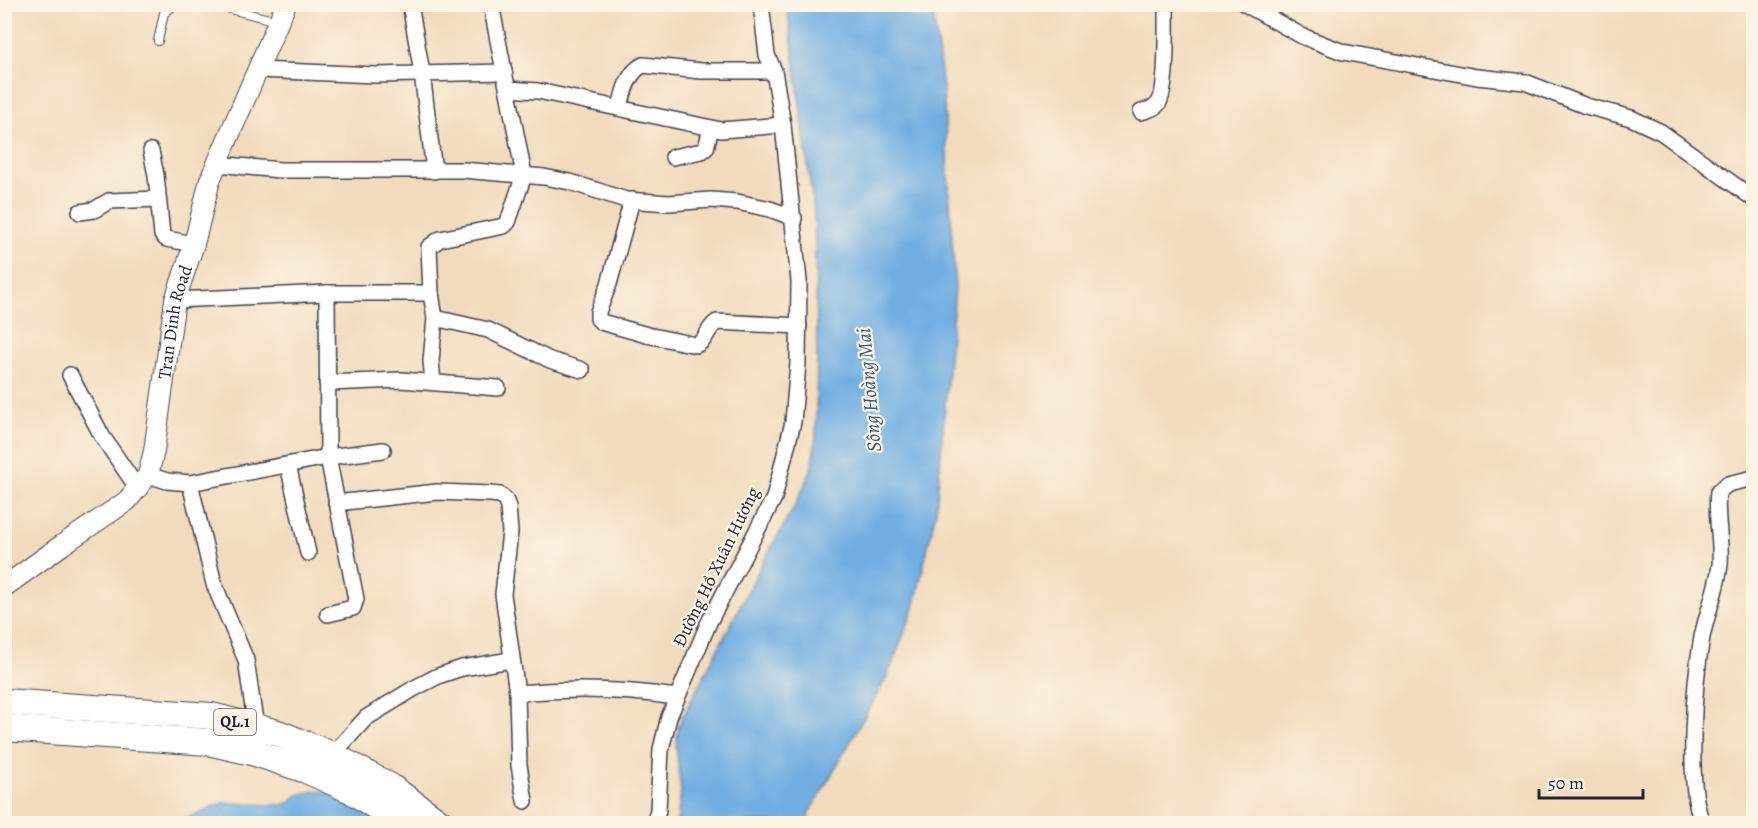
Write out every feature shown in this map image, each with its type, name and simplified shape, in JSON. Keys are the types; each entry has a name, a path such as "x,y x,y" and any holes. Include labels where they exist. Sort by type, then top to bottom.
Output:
{"highway":[{"name":"QL.1","path":"4,702 212,716 278,733 332,755 389,786 442,824"},
{"name":"QL.1","path":"4,728 208,741 306,770 351,790 404,824"}],"main road":[{"name":"Tran Dinh Road","path":"143,482 154,451 175,300 194,244 210,180 283,13"},
{"path":"4,587 127,501 143,482"}],"street":[{"path":"410,4 422,73 434,171"},
{"path":"433,382 431,361 435,318 431,292 431,244 440,239 504,226 508,222 524,175 491,4"},
{"name":"Đường Hồ Xuân Hương","path":"654,824 658,810 661,749 676,697 709,622 774,498 793,422 800,326 799,281 783,125 774,71 767,55 761,4"},
{"path":"1141,112 1155,106 1160,99 1165,58 1166,4"},
{"path":"1245,4 1302,36 1343,52 1477,77 1525,82 1586,106 1631,118 1661,132 1754,199"},
{"path":"620,108 629,80 643,65 701,71 774,71"},
{"path":"258,70 375,75 504,72"},
{"path":"508,89 538,91 711,128 729,130 783,125"},
{"path":"673,157 702,151 706,148 711,128"},
{"path":"151,151 156,175 160,230 163,238 194,244"},
{"path":"217,164 280,170 482,171 570,182 605,195 632,200 669,203 711,200 737,202 770,209 794,218"},
{"path":"80,212 94,210 109,201 158,200"},
{"path":"632,200 612,273 598,312 598,319 601,322 647,335 696,345 701,343 717,322 800,326"},
{"path":"175,300 327,292 431,292"},
{"path":"327,292 328,457 355,603 349,609 328,614"},
{"path":"435,318 488,330 550,360 582,370"},
{"path":"70,375 102,436 143,482 190,483 328,457 383,450"},
{"path":"327,383 388,380 498,388"},
{"path":"288,465 308,553"},
{"path":"1703,824 1698,808 1695,777 1694,714 1702,639 1720,566 1717,498 1722,487 1754,478"},
{"path":"190,483 214,584 246,660 256,728"},
{"path":"336,503 438,492 500,495 505,499 510,532 503,594 517,693 519,765 525,801"},
{"path":"332,755 366,718 413,689 438,676 462,668 511,660"},
{"path":"517,693 581,690 649,692 676,697"}],"lane":[{"path":"158,41 164,13 176,4"},
{"path":"206,4 254,14 283,13"}],"water":[{"name":"Sông Hoàng Mai","path":"787,5 932,5 943,88 955,288 936,511 914,608 887,677 809,814 807,823 677,823 681,791 676,745 679,724 764,560 796,504 811,471 816,438 817,336 814,212"},
{"path":"315,791 331,793 389,824 173,824 223,803 281,805 289,803 298,795"}]}
